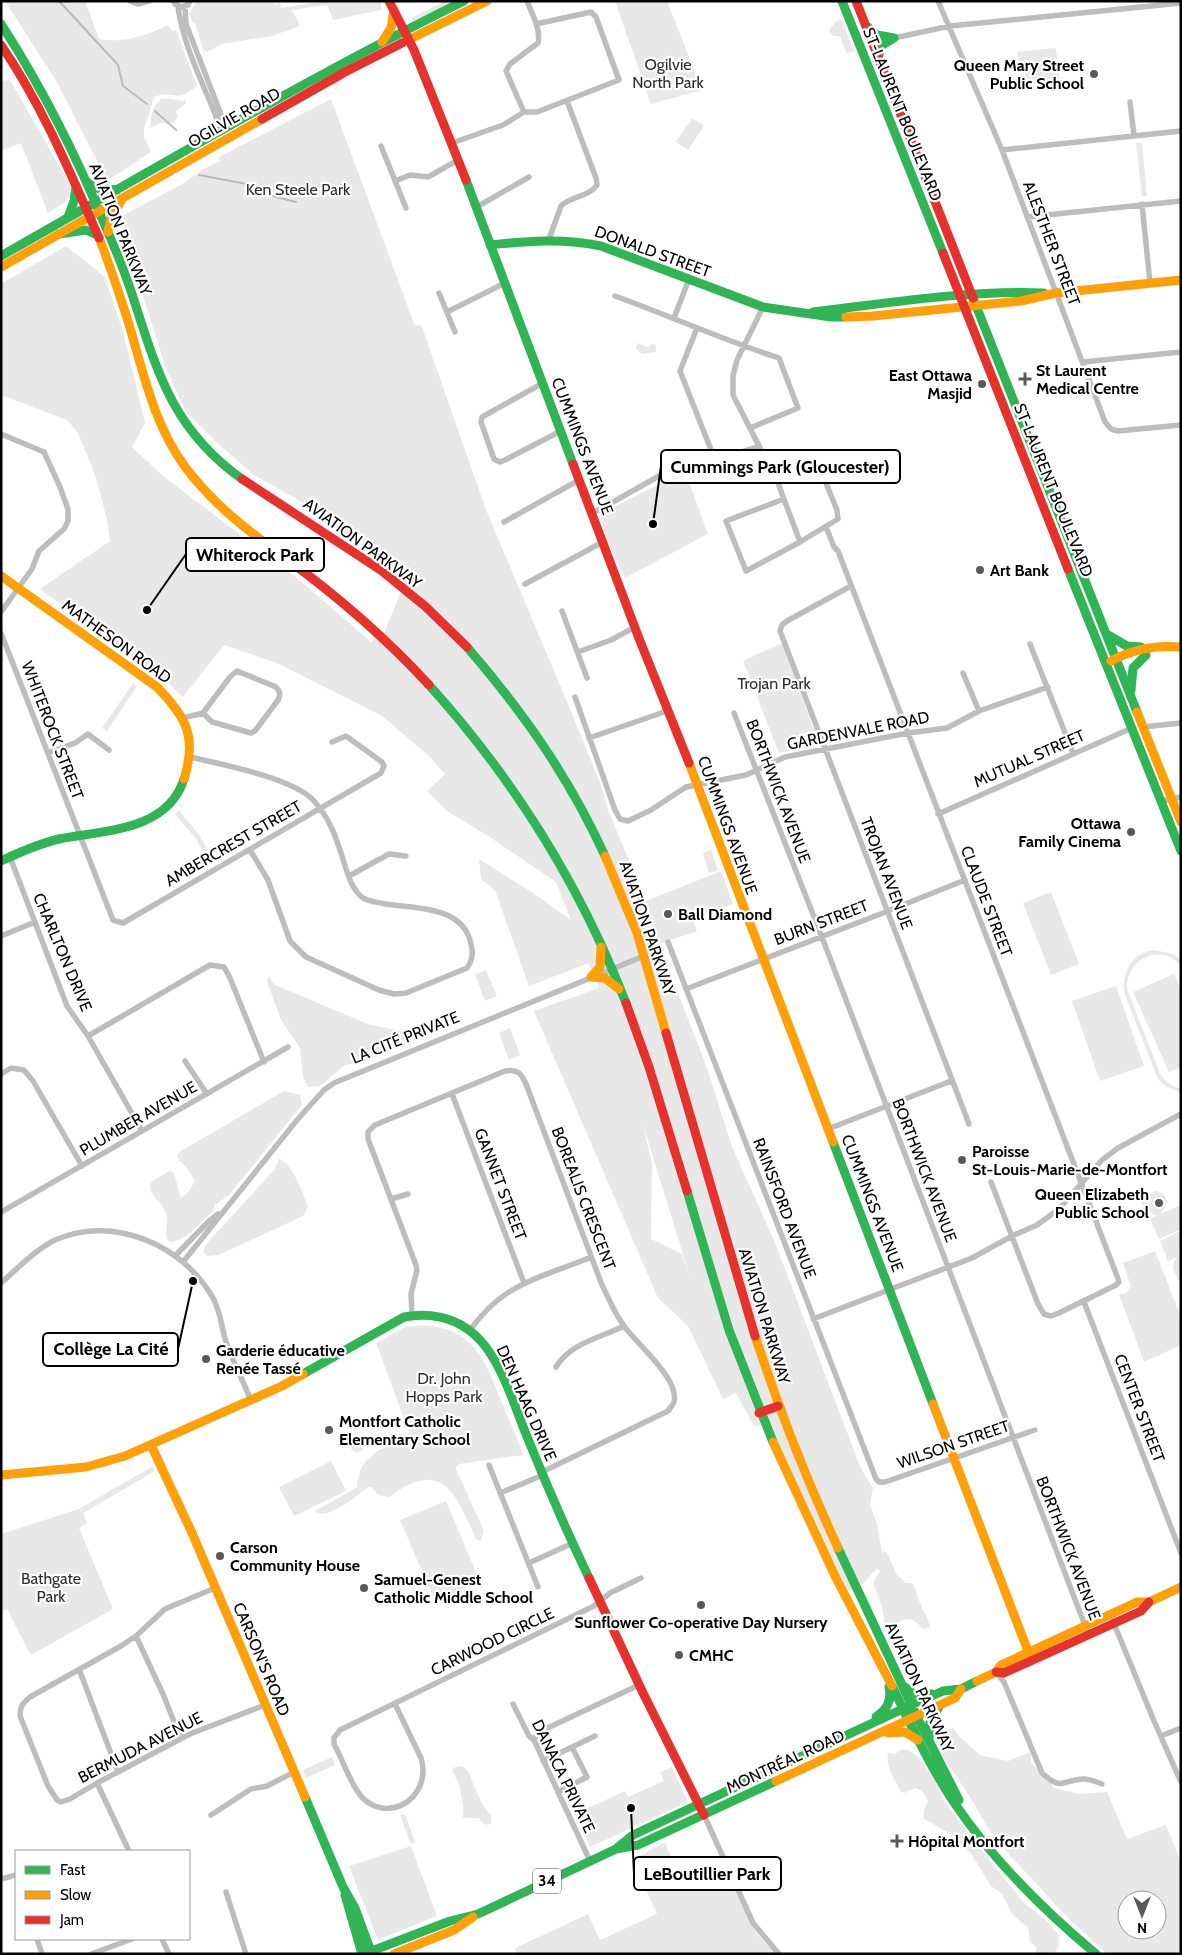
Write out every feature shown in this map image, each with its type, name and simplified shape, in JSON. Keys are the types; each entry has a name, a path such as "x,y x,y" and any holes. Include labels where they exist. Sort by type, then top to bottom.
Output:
{"main road":[{"name":"CUMMINGS AVENUE","path":"390,1 408,35 452,144 667,711 1030,1657"},
{"name":"OGILVIE ROAD","path":"1,256 223,130 345,72 464,1"},
{"name":"OGILVIE ROAD","path":"1,267 100,212 382,42 408,35 487,1"},
{"name":"ST-LAURENT BOULEVARD","path":"842,1 1181,851"},
{"name":"ST-LAURENT BOULEVARD","path":"856,1 1143,727 1176,798 1181,822"},
{"path":"382,42 391,28 394,10"},
{"name":"AVIATION PARKWAY","path":"1,24 47,99 87,182 134,301 162,383 191,432 212,455 231,471 355,551 402,587 451,632 498,682 541,738 586,814 618,882 644,956 743,1301 778,1406 811,1489 900,1680 919,1741 945,1788 990,1849 1043,1908 1096,1954"},
{"path":"866,24 875,34 894,38"},
{"path":"878,59 881,46 894,38"},
{"name":"AVIATION PARKWAY","path":"1,45 46,119 76,184 119,291 154,408 170,442 185,466 202,487 228,513 327,588 408,663 446,704 488,755 536,822 566,874 600,939 624,995 646,1059 729,1331 760,1413 815,1535 866,1638 907,1707"},
{"path":"87,182 95,188 117,190"},
{"path":"68,217 74,201 76,184"},
{"path":"108,233 111,218 122,199"},
{"path":"60,234 86,230 97,235"},
{"name":"DONALD STREET","path":"490,245 549,239 601,246 763,307 831,317 863,316 1021,301 1056,293 1181,280"},
{"name":"DONALD STREET","path":"803,314 961,296 1021,292 1056,293"},
{"name":"MATHESON ROAD","path":"1,576 157,687 170,700 183,718 190,745 190,757 180,788 169,804 144,822 125,828 36,845 6,859"},
{"path":"1107,635 1119,644 1127,647 1180,647"},
{"path":"1117,661 1154,647"},
{"path":"1107,664 1146,654 1171,651 1180,647"},
{"path":"1131,695 1133,668 1146,654"},
{"path":"591,977 601,964 600,939"},
{"path":"591,977 608,980 624,995"},
{"name":"DEN HAAG DRIVE","path":"1,1475 86,1467 118,1458 251,1401 288,1383 386,1326 412,1315 442,1316 456,1321 470,1330 485,1345 497,1364 556,1508 639,1685 704,1815"},
{"path":"760,1413 778,1406"},
{"name":"CARSON'S ROAD","path":"151,1445 215,1588 343,1887 355,1908 368,1953"},
{"name":"MONTRÉAL ROAD","path":"616,1849 633,1835 907,1707 943,1691 961,1689 996,1672 1002,1665 1089,1636 1141,1611 1149,1602 1181,1587"},
{"name":"MONTRÉAL ROAD","path":"1030,1657 1084,1626 1137,1602 1149,1602"},
{"path":"857,1731 883,1712 889,1704 891,1693 886,1674"},
{"path":"900,1680 908,1691 914,1694 937,1694"},
{"name":"MONTRÉAL ROAD","path":"394,1954 454,1930 478,1914 616,1849 638,1845 878,1735 955,1698 961,1689"},
{"path":"930,1744 928,1733 930,1722 940,1705"},
{"name":"AVIATION PARKWAY","path":"912,1719 930,1744 962,1805 990,1849"},
{"path":"878,1735 905,1732 913,1735 919,1741"},
{"name":"MONTRÉAL ROAD","path":"368,1953 450,1921 478,1914"}],"street":[{"path":"130,1 138,4 149,1"},
{"path":"173,1 178,6 185,7"},
{"path":"190,1 185,7 186,24 222,117 223,130"},
{"path":"524,112 506,71 510,64 538,43 539,38 536,24 527,1"},
{"name":"ALESTHER STREET","path":"938,1 1002,150 1105,422 1111,429 1118,431 1181,425"},
{"path":"1124,1 1124,8"},
{"path":"894,38 950,26 1181,3"},
{"path":"178,6 185,37 216,119 223,130"},
{"path":"452,144 503,125 524,112 537,112 619,80 596,18 591,12 536,24"},
{"path":"549,239 561,206 565,202 594,190 597,185 567,100"},
{"path":"1130,102 1134,135"},
{"path":"1002,150 1181,131"},
{"path":"381,146 406,208"},
{"path":"395,181 414,175 428,177 458,160"},
{"path":"475,208 529,177"},
{"path":"1027,217 1181,200"},
{"path":"1142,204 1150,283"},
{"path":"674,318 688,279"},
{"path":"447,312 505,283"},
{"path":"438,293 455,332"},
{"path":"615,296 744,347 779,358 798,408 750,428"},
{"path":"763,307 737,360 733,376 733,395 778,483 800,542"},
{"path":"697,328 680,371 715,460"},
{"path":"1083,362 1181,352"},
{"path":"542,383 482,416 481,422 494,458 500,462 561,431"},
{"path":"1,434 44,452 60,487 68,516 64,529 39,551 34,566 1,612"},
{"path":"592,512 599,510 673,468 715,460 758,447"},
{"path":"778,483 819,466 839,514 838,518 800,542 746,571 726,521 784,499"},
{"path":"504,522 579,480"},
{"name":"CLAUDE STREET","path":"826,527 834,547 838,551 1117,1276 1118,1282 1116,1285 1084,1302"},
{"path":"526,584 603,542"},
{"name":"TROJAN AVENUE","path":"851,586 787,621 780,631 969,1124"},
{"path":"562,610 587,678"},
{"path":"578,652 611,640 635,627"},
{"name":"WHITEROCK STREET","path":"1,633 80,837"},
{"path":"1030,644 1073,753"},
{"path":"183,718 203,713 230,676 237,671 276,687 279,691 280,696 278,700 255,731 251,733 212,722 203,713"},
{"path":"963,672 979,712"},
{"name":"GARDENVALE ROAD","path":"589,738 620,819 624,821 631,820 686,788 746,775 785,757 908,733 946,728 979,712 1048,687"},
{"path":"575,697 589,738 667,711"},
{"name":"BORTHWICK AVENUE","path":"734,714 822,937 1089,1636"},
{"path":"1143,727 1181,723"},
{"name":"MUTUAL STREET","path":"938,814 1132,728"},
{"path":"48,753 75,743 88,734 109,750"},
{"name":"AMBERCREST STREET","path":"80,837 110,914 113,920 122,923 320,809 383,770 382,762 378,757 346,736 332,742"},
{"path":"190,757 257,774 288,785 307,795 328,820 357,892 369,901 443,913 462,924 468,933 473,952 472,961 467,968 406,992 394,994 379,990 306,957 290,942 268,880 250,850"},
{"path":"1161,801 1176,798"},
{"path":"349,876 389,854 406,856"},
{"name":"CHARLTON DRIVE","path":"6,859 35,922 67,1006 88,1036 142,1131"},
{"name":"BURN STREET","path":"686,989 888,912 965,880"},
{"path":"1,936 35,922"},
{"name":"RAINSFORD AVENUE","path":"668,942 872,1473 879,1482"},
{"name":"LA CITÉ PRIVATE","path":"183,1262 297,1120 324,1090 334,1082 644,956"},
{"path":"88,1036 210,965 224,967 264,1062"},
{"name":"PLUMBER AVENUE","path":"1,1212 288,1047"},
{"path":"185,1061 207,1094"},
{"path":"1,1074 12,1068 24,1070 33,1081 82,1166"},
{"name":"BOREALIS CRESCENT","path":"412,1315 411,1294 417,1270 368,1139 368,1132 370,1128 505,1071 514,1070 521,1074 602,1285 624,1326 669,1380 675,1394 672,1406 668,1411 500,1493"},
{"path":"828,1129 951,1081"},
{"name":"GANNET STREET","path":"452,1094 524,1283"},
{"path":"813,1320 972,1258 1048,1218 1102,1160 1118,1148 1181,1114"},
{"path":"991,1182 1038,1304 1044,1314 1051,1316 1084,1302"},
{"path":"391,1199 408,1194"},
{"name":"LA CITÉ PRIVATE","path":"175,1256 208,1222 224,1210"},
{"path":"1,1283 43,1247 61,1238 81,1233 107,1232 132,1236 154,1244 183,1262 203,1283 215,1303 222,1320 227,1343 251,1401"},
{"path":"470,1330 492,1304 524,1283 591,1257"},
{"name":"CENTER STREET","path":"1084,1302 1181,1553"},
{"path":"556,1367 563,1355 572,1349 624,1326"},
{"name":"WILSON STREET","path":"879,1482 886,1482 1035,1430"},
{"path":"489,1465 538,1587"},
{"path":"529,1563 573,1543"},
{"name":"CARWOOD CIRCLE","path":"395,1704 421,1758 423,1777 421,1787 410,1801 392,1808 384,1808 367,1802 359,1795 334,1744 334,1738 340,1730 600,1602 610,1593 641,1578"},
{"path":"118,1772 79,1669 136,1636 165,1609 215,1588"},
{"path":"1110,1614 1181,1782"},
{"path":"136,1636 181,1739"},
{"name":"BERMUDA AVENUE","path":"79,1669 30,1696 22,1703 20,1708 20,1716 48,1786 57,1800 61,1802 70,1799 190,1734 265,1705"},
{"path":"996,1672 1005,1684 1042,1773 1057,1784 1081,1778 1102,1784"},
{"path":"534,1740 539,1732 546,1728 639,1685"},
{"name":"DANACA PRIVATE","path":"513,1704 529,1736 534,1740 590,1861"},
{"path":"1160,1736 1181,1728"},
{"path":"543,1761 595,1736"},
{"path":"558,1792 587,1776 572,1747"},
{"path":"211,1815 251,1789 267,1786 294,1772"},
{"path":"97,1783 129,1850"},
{"path":"704,1815 753,1923 779,1954"},
{"path":"1,1879 15,1877"},
{"path":"226,1892 246,1954"},
{"path":"37,1940 42,1954"},
{"path":"91,1954 129,1940"},
{"path":"162,1940 169,1954"}],"green space":[{"path":"5,1 85,1 99,39 135,38 168,25 172,31 176,30 197,86 183,95 161,95 154,97 144,129 144,137 151,152 107,181 58,84"},
{"path":"197,1 272,1 274,5 280,3 281,8 323,1 381,1 381,10 333,20 327,5 292,10 300,26 272,36 222,44 206,52 203,49 195,23 193,23 189,14"},
{"path":"445,1 455,1 413,21 411,18"},
{"name":"Ogilvie North Park","path":"615,1 667,1 702,90 651,104"},
{"path":"841,18 854,51 846,53 840,36 834,36 829,31 836,21 838,22"},
{"path":"1056,49 1060,84 1043,84 1030,79 1022,69 1017,52"},
{"path":"10,80 71,186 67,201 48,213 21,143 1,151 1,81"},
{"path":"162,98 185,101 186,103 176,111 178,117 174,123 160,123 150,128 154,108"},
{"name":"Ken Steele Park","path":"331,99 415,326 421,324 486,510 565,697 601,785 608,810 646,901 721,871 733,904 703,915 703,918 694,922 697,931 659,944 707,1068 732,1147 774,1240 861,1469 873,1488 870,1504 877,1524 882,1553 886,1551 897,1575 906,1583 914,1585 930,1627 923,1629 908,1619 891,1627 886,1626 881,1604 874,1587 880,1571 877,1568 862,1585 848,1591 769,1424 754,1426 736,1393 723,1399 688,1326 658,1298 534,1011 599,988 589,963 529,986 495,890 481,879 479,859 571,920 556,882 447,811 427,791 445,774 429,756 382,716 277,663 224,645 183,697 163,678 40,589 110,541 107,520 96,477 78,433 67,420 1,395 1,284 66,246 105,277 123,332 145,423 132,447 163,476 296,577 371,642 384,633 407,577 297,499 254,475 215,441 186,412 166,369 130,255 122,216 184,183 203,169 220,161 219,157","holes":["643,1124 691,1280 682,1254 651,1239 652,1164"]},
{"path":"692,118 704,126 688,150 676,142"},
{"path":"1136,143 1142,143 1147,196 1142,196"},
{"path":"637,343 648,347 651,344 656,345 656,352 642,354 636,349"},
{"path":"685,471 708,534 625,578 607,541 600,514"},
{"name":"Trojan Park","path":"782,643 817,739 813,745 779,753 743,661"},
{"path":"133,683 137,686 107,731 102,728"},
{"path":"179,810 200,836 214,861 210,863 196,839 175,814"},
{"path":"711,850 718,870 709,873 703,853"},
{"path":"1051,892 1079,964 1051,975 1023,903"},
{"path":"1154,950 1173,954 1181,959 1181,966 1173,959 1164,955 1154,954 1146,957 1132,969 1128,978 1127,989 1160,1074 1169,1084 1181,1089 1181,1093 1164,1085 1158,1079 1124,992 1125,977 1130,964 1139,955"},
{"path":"486,970 497,996 485,1001 475,975"},
{"path":"1174,974 1181,989 1181,1067 1169,1072 1133,992"},
{"path":"269,976 275,985 368,1024 400,1031 410,1037 410,1043 362,1062 345,1065 320,1086 308,1087 303,1077 300,1048 281,1020 267,981"},
{"path":"1116,986 1144,1066 1100,1081 1072,1001"},
{"path":"510,1028 520,1055 509,1060 499,1033"},
{"path":"284,1091 300,1095 302,1105 229,1195 215,1205 213,1211 188,1235 182,1239 170,1242 166,1238 166,1213 151,1191 151,1182 169,1171 174,1173 181,1198 189,1191 195,1181 177,1155"},
{"path":"279,1159 284,1161 293,1172 303,1194 308,1206 303,1216 219,1255 207,1256 203,1252 208,1242 274,1170"},
{"path":"1155,1191 1164,1194 1166,1197 1165,1207 1160,1214 1181,1205 1181,1229 1159,1239 1150,1219 1158,1215 1154,1215 1142,1204 1141,1198"},
{"path":"1181,1231 1181,1255 1179,1256 1181,1256 1181,1280 1178,1281 1173,1268 1174,1261 1178,1257 1168,1261 1160,1241"},
{"path":"1155,1251 1181,1317 1181,1345 1144,1362 1119,1294 1126,1293 1131,1286 1123,1263"},
{"name":"Dr. John Hopps Park","path":"422,1325 439,1327 453,1332 474,1347 488,1370 523,1455 459,1464 456,1467 484,1531 480,1541 476,1539 461,1507 453,1495 445,1486 435,1481 422,1480 407,1485 389,1497 378,1495 371,1487 368,1487 350,1501 334,1510 327,1513 315,1511 358,1487 357,1483 361,1468 366,1461 377,1451 391,1445 398,1437 407,1435 409,1432 376,1343 403,1328"},
{"path":"354,1438 360,1438 364,1445 360,1452 354,1452 350,1448 350,1442"},
{"path":"331,1461 346,1491 294,1516 279,1487"},
{"name":"Bathgate Park","path":"153,1466 155,1471 83,1513 87,1523 79,1528 113,1609 30,1654 7,1609 1,1610 1,1534 79,1509"},
{"path":"446,1501 480,1582 435,1601 400,1520"},
{"path":"953,1728 980,1755 1008,1761 1031,1752 1031,1763 1049,1780 1054,1788 1080,1794 1107,1792 1127,1839 1166,1825 1181,1862 1181,1954 1107,1954 1068,1918 995,1839 937,1748 945,1731"},
{"path":"901,1750 908,1750 919,1757 937,1785 943,1799 961,1824 1024,1903 1045,1919 1058,1934 1059,1945 1056,1952 1036,1954 1036,1946 1030,1942 1028,1927 1013,1915 1001,1893 991,1886 972,1855 951,1834 924,1819 924,1811 928,1801 922,1791 915,1788 905,1793 901,1792 889,1768 887,1758 888,1753 895,1754"},
{"path":"332,1757 335,1765 306,1778 303,1770"},
{"path":"462,1766 468,1771 481,1802 491,1816 491,1823 488,1825 484,1824 479,1818 463,1818 460,1787 452,1770 455,1767"},
{"path":"672,1767 688,1802 590,1847 575,1814 625,1791 628,1797 664,1781 660,1772"},
{"path":"405,1814 415,1842 411,1845 400,1815"},
{"path":"664,1842 679,1873 717,1856 756,1933 776,1954 516,1954 515,1948 588,1914 600,1940 657,1914 633,1860"},
{"path":"411,1846 437,1916 378,1940 349,1866"}],"waterway":[{"path":"59,1 118,65 123,86 147,104"},
{"path":"155,111 176,130"},
{"path":"199,175 247,184 260,193 296,202"}],"traffic: fast":[{"path":"1,256 288,93 464,1"},
{"path":"842,1 943,253"},
{"path":"1,24 45,98 83,175 122,266 148,344 169,394 182,417 198,439 242,479"},
{"path":"868,27 877,35 894,38"},
{"path":"878,59 881,46 894,38"},
{"path":"466,180 573,464"},
{"path":"87,182 95,188 117,190"},
{"path":"68,217 74,201 76,186"},
{"path":"59,234 86,230 97,235"},
{"path":"490,245 532,241 587,243 601,246 763,307 831,317 846,317"},
{"path":"813,312 957,295 1044,293"},
{"path":"973,298 1137,712"},
{"path":"1068,569 1181,851"},
{"path":"1108,635 1127,646 1141,647"},
{"path":"467,647 488,671 544,746 576,799 605,856"},
{"path":"1131,690 1133,668 1146,655"},
{"path":"429,685 489,758 517,796 542,835 588,917 626,1003"},
{"path":"1,861 51,841 132,826 149,819 176,796 184,779"},
{"path":"833,1142 933,1404"},
{"path":"687,1191 729,1330 773,1442"},
{"path":"303,1374 404,1317 425,1315 445,1318 472,1332 488,1350 502,1374 550,1492 589,1578"},
{"path":"838,1548 917,1717 959,1800"},
{"path":"618,1847 633,1835 911,1705 943,1691 961,1689 977,1681"},
{"path":"892,1686 936,1773 968,1822 1001,1863 1037,1901 1096,1954"},
{"path":"876,1717 888,1704 890,1696 889,1687"},
{"path":"905,1687 914,1694 932,1694"},
{"path":"929,1739 930,1722 939,1707"},
{"path":"364,1954 450,1921 478,1914 616,1849 638,1845 776,1781"},
{"path":"305,1797 343,1887 355,1908 372,1954"},
{"path":"345,1895 362,1954"}],"traffic: slow":[{"path":"402,43 487,1"},
{"path":"382,42 391,28 394,10"},
{"path":"1,267 262,119"},
{"path":"108,232 111,218 122,199"},
{"path":"99,238 125,311 151,398 175,452 196,481 219,505 244,527 284,557"},
{"path":"846,317 1021,301 1056,293 1181,280"},
{"path":"1,576 157,687 167,698 176,709 187,729 189,751 184,779"},
{"path":"1111,661 1128,653 1145,649 1181,647"},
{"path":"1137,712 1181,822"},
{"path":"689,763 833,1142"},
{"path":"605,856 637,933 666,1033"},
{"path":"591,977 600,967 601,947"},
{"path":"591,977 605,978 619,989"},
{"path":"755,1336 794,1444 838,1548"},
{"path":"1,1475 86,1467 125,1456 282,1386 303,1374"},
{"path":"933,1404 1031,1659"},
{"path":"773,1442 836,1578 892,1686"},
{"path":"151,1445 192,1533 305,1797"},
{"path":"977,1681 996,1672 1001,1665 1137,1602 1149,1602 1181,1587"},
{"path":"776,1781 955,1698 961,1689"},
{"path":"888,1733 905,1732 918,1740"},
{"path":"394,1954 454,1930 473,1917"}],"traffic: jam":[{"path":"389,1 414,50 466,180"},
{"path":"856,1 973,298"},
{"path":"262,119 345,72 402,43"},
{"path":"1,45 30,91 66,164 99,238"},
{"path":"943,253 1068,569"},
{"path":"573,464 640,641 689,763"},
{"path":"242,479 382,571 426,607 467,647"},
{"path":"284,557 360,617 429,685"},
{"path":"626,1003 649,1067 687,1191"},
{"path":"666,1033 755,1336"},
{"path":"759,1413 778,1406"},
{"path":"589,1578 643,1693 704,1815"},
{"path":"996,1672 1004,1673 1141,1611 1149,1602"}],"place":[{"name":"Queen Mary Street Public School","path":"1094,74"},
{"name":"St Laurent Medical Centre","path":"1025,379"},
{"name":"East Ottawa Masjid","path":"982,384"},
{"name":"Cummings Park (Gloucester)","path":"653,524"},
{"name":"Art Bank","path":"980,570"},
{"name":"Whiterock Park","path":"147,610"},
{"name":"Ottawa Family Cinema","path":"1131,832"},
{"name":"Ball Diamond","path":"668,914"},
{"name":"Paroisse St-Louis-Marie-de-Montfort","path":"962,1160"},
{"name":"Queen Elizabeth Public School","path":"1159,1203"},
{"name":"Collège La Cité","path":"193,1281"},
{"name":"Garderie éducative Renée Tassé","path":"206,1359"},
{"name":"Montfort Catholic Elementary School","path":"329,1430"},
{"name":"Carson Community House","path":"220,1556"},
{"name":"Samuel-Genest Catholic Middle School","path":"364,1588"},
{"name":"Sunflower Co-operative Day Nursery","path":"701,1605"},
{"name":"CMHC","path":"679,1655"},
{"name":"LeBoutillier Park","path":"631,1808"},
{"name":"Hôpital Montfort","path":"897,1841"}]}
